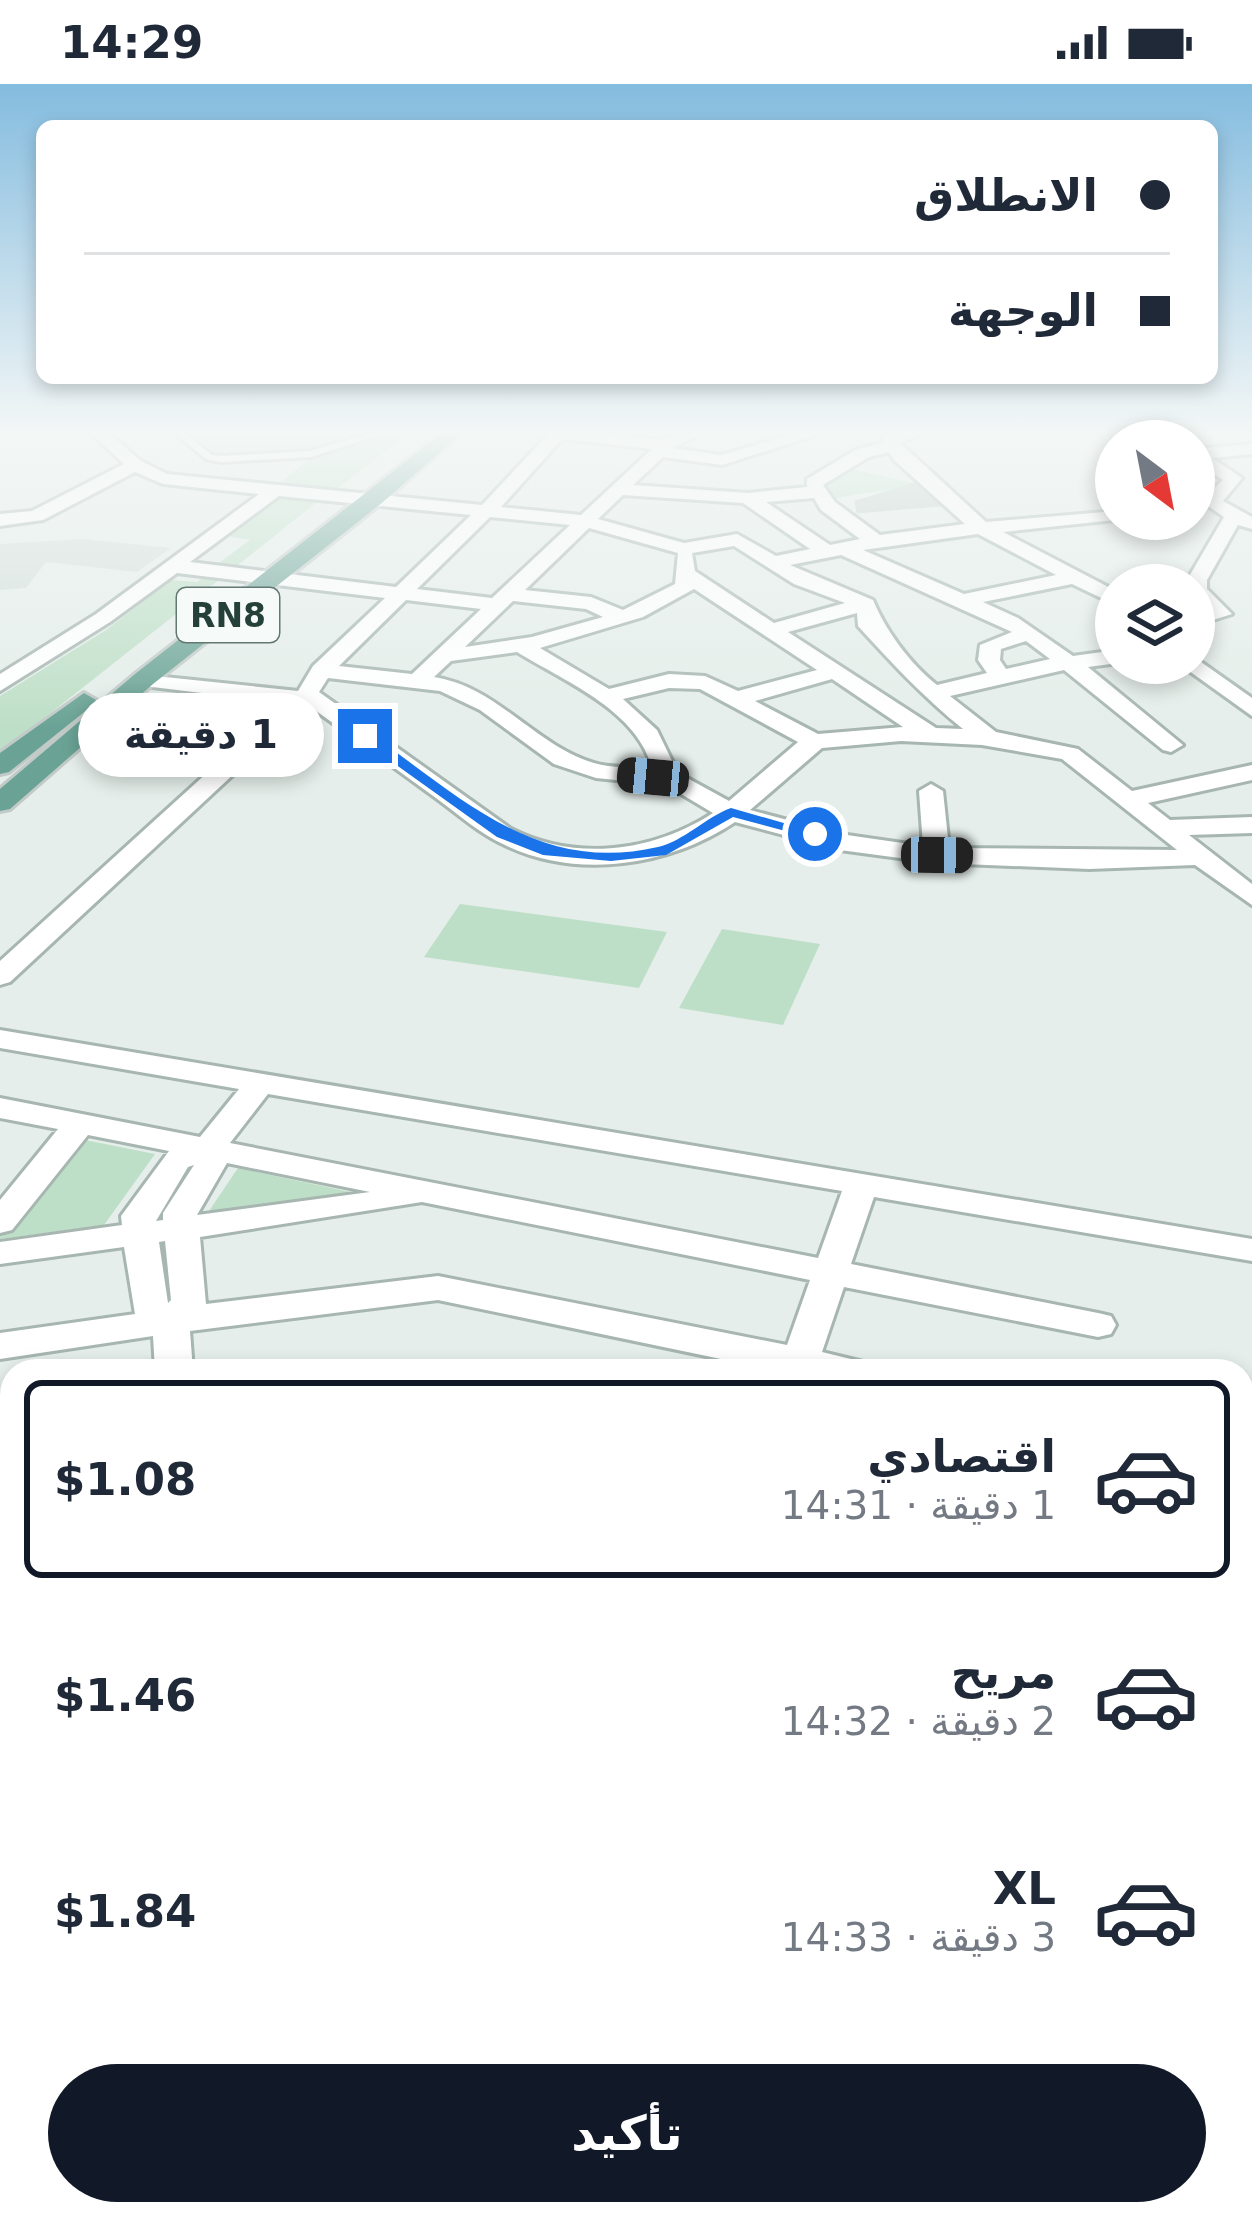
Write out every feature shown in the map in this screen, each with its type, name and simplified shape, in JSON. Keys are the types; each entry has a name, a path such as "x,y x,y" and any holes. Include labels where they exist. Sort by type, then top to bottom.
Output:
{"main road":[{"name":"RN8","path":"0,802 313,529"},
{"name":"RN8","path":"0,766 246,575 296,560 336,529"}],"street":[{"path":"0,684 103,619 222,529"},
{"path":"0,976 305,696 321,671 468,529"},
{"path":"416,681 577,529"},
{"path":"604,529 684,561 834,672 933,736"},
{"path":"442,656 522,646 677,592 685,587 684,561 708,529"},
{"path":"728,529 801,580 866,604"},
{"path":"791,529 963,600 1028,633 1171,745"},
{"path":"858,529 875,541"},
{"path":"773,562 875,541 982,529 1095,587"},
{"path":"1209,564 1236,529"},
{"path":"170,566 246,575"},
{"path":"271,568 404,594 591,603 619,616"},
{"path":"963,600 1079,577"},
{"path":"774,629 866,604"},
{"path":"866,604 869,626 892,644 904,668 991,740"},
{"path":"1000,676 989,660 991,645 1028,633"},
{"path":"522,646 603,697 661,748 668,778"},
{"path":"933,693 1095,660"},
{"path":"321,671 462,691 506,714 576,765 668,778 731,812 866,846 937,855 1132,861 1202,857"},
{"path":"735,699 834,672"},
{"path":"144,679 305,696 502,834 558,854 639,856 681,845 731,812 815,742 836,736 933,736 1061,750 1252,897"},
{"path":"603,697 690,680 815,742"},
{"path":"1215,680 1252,709"},
{"path":"1129,799 1219,784 1252,772"},
{"path":"931,791 937,855"},
{"path":"1166,827 1252,825"},
{"path":"0,1039 1252,1250"},
{"path":"171,1323 149,1307 138,1216 176,1160 208,1149 260,1083"},
{"path":"0,1108 1098,1325"},
{"path":"0,1222 80,1124"},
{"path":"173,1359 171,1323 189,1302 180,1213 211,1167 208,1149"},
{"path":"801,1359 861,1184"},
{"path":"0,1253 433,1193"},
{"path":"0,1346 364,1294 437,1288 504,1297 769,1359"}],"shaded area":[{"path":"83,539 171,548 137,572 46,562 26,588 0,590 0,544"}],"green space":[{"path":"230,529 283,529 238,565 219,563 250,540 221,535"},
{"path":"204,577 219,580 0,753 0,696 106,630 171,580 197,582"},
{"path":"460,904 667,932 639,988 424,957"},
{"path":"722,929 820,944 783,1025 679,1008"},
{"path":"80,1139 155,1154 104,1225 0,1239 0,1231"},
{"path":"238,1168 355,1193 207,1214"}],"route":[{"path":"365,736 502,834 543,851 639,856 666,851 731,812 815,834"}]}
